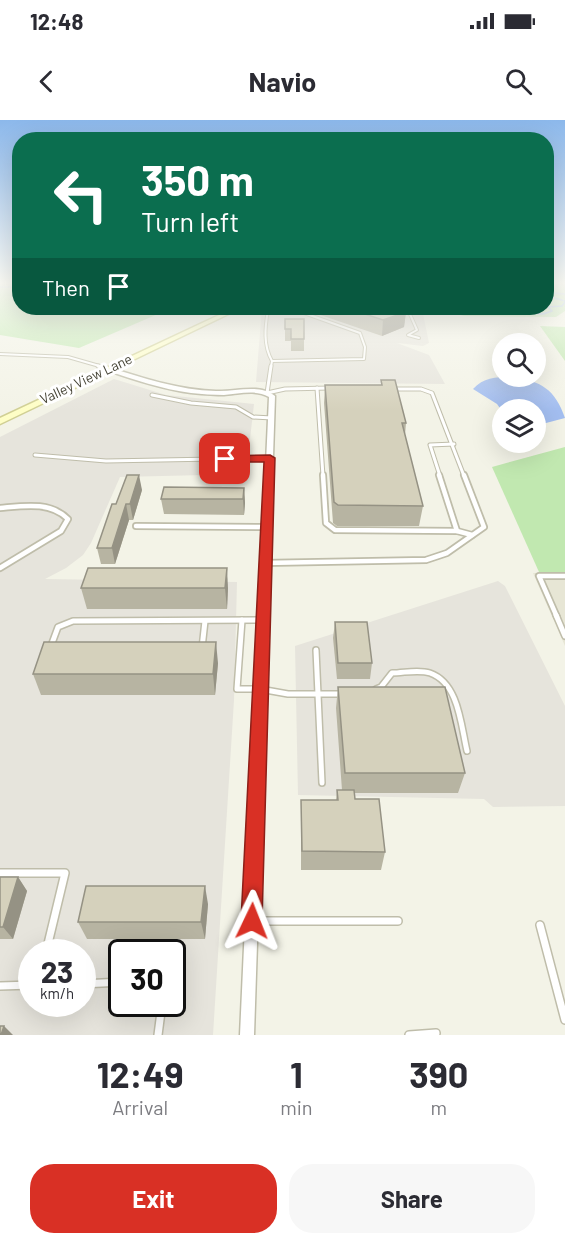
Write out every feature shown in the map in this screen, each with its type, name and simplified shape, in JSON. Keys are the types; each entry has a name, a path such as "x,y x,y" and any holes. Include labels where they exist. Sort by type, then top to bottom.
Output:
{"main road":[{"name":"Valley View Lane","path":"0,421 200,326"}],"street":[{"path":"108,369 151,384 182,390 218,393 260,391 272,396 248,1035"}],"lane":[{"path":"266,326 267,355 272,361 267,393 285,388 336,388"},
{"path":"272,361 364,359 365,347 360,333 340,326"},
{"path":"415,326 417,330 408,335 419,339"},
{"path":"0,354 68,357 108,369"},
{"path":"317,388 326,523 335,530 457,531 472,535"},
{"path":"264,563 426,560 447,553 484,527 454,444 432,393 421,389 384,389"},
{"path":"152,395 191,403 236,408 253,417 272,418"},
{"path":"454,444 430,445 457,531"},
{"path":"35,455 106,461 270,458"},
{"path":"0,508 50,507 63,512 68,519 61,531 0,568"},
{"path":"136,526 266,526"},
{"path":"565,576 539,576 565,636"},
{"path":"61,651 49,651 58,627 73,621 262,620"},
{"path":"190,651 202,650 205,621"},
{"path":"242,621 237,690 260,689 288,694 354,694"},
{"path":"316,650 322,783"},
{"path":"366,694 381,687 392,674 428,672 441,679 451,690 466,751"},
{"path":"0,873 65,873 49,939"},
{"path":"252,921 398,921"},
{"path":"540,925 565,1020"},
{"path":"0,986 18,985"},
{"path":"158,1035 160,1017"},
{"path":"410,1035 436,1033"}],"shaded area":[{"path":"261,326 425,326 429,343 423,346 397,343 429,355 445,384 256,382"},
{"path":"114,379 166,395 254,404 246,474 120,477 91,543 83,555 66,568 45,579 237,582 234,700 213,1035 0,1035 0,437"},
{"path":"533,573 565,573 565,646"},
{"path":"498,581 505,586 565,706 565,806 493,807 484,799 298,795 295,646"}],"green space":[{"path":"0,326 131,326 79,348 0,335"},
{"path":"540,326 565,327 565,361 546,333"},
{"path":"565,447 565,572 539,572 492,467"}],"water":[{"path":"492,379 492,387 544,387 557,400 565,418 546,423 546,399 492,399 492,401 473,389"}],"building":[{"path":"285,326 304,326 304,339 291,339 291,329 285,329"},
{"path":"381,380 395,380 406,423 402,423 423,506 338,505 334,502 325,385 382,385"},
{"path":"127,475 139,475 130,504 126,504 112,548 97,548 112,504 116,504"},
{"path":"164,487 244,488 243,499 161,499"},
{"path":"88,568 227,568 225,588 81,588"},
{"path":"335,622 367,622 372,663 338,663"},
{"path":"44,642 216,642 213,674 33,674"},
{"path":"338,687 445,687 465,773 345,773"},
{"path":"337,790 354,790 355,799 379,799 385,852 302,851 301,800 338,800"},
{"path":"0,877 18,877 3,927 0,927"},
{"path":"86,886 205,886 201,922 78,922"}],"route":[{"path":"225,459 270,458 265,528 252,921"}]}
